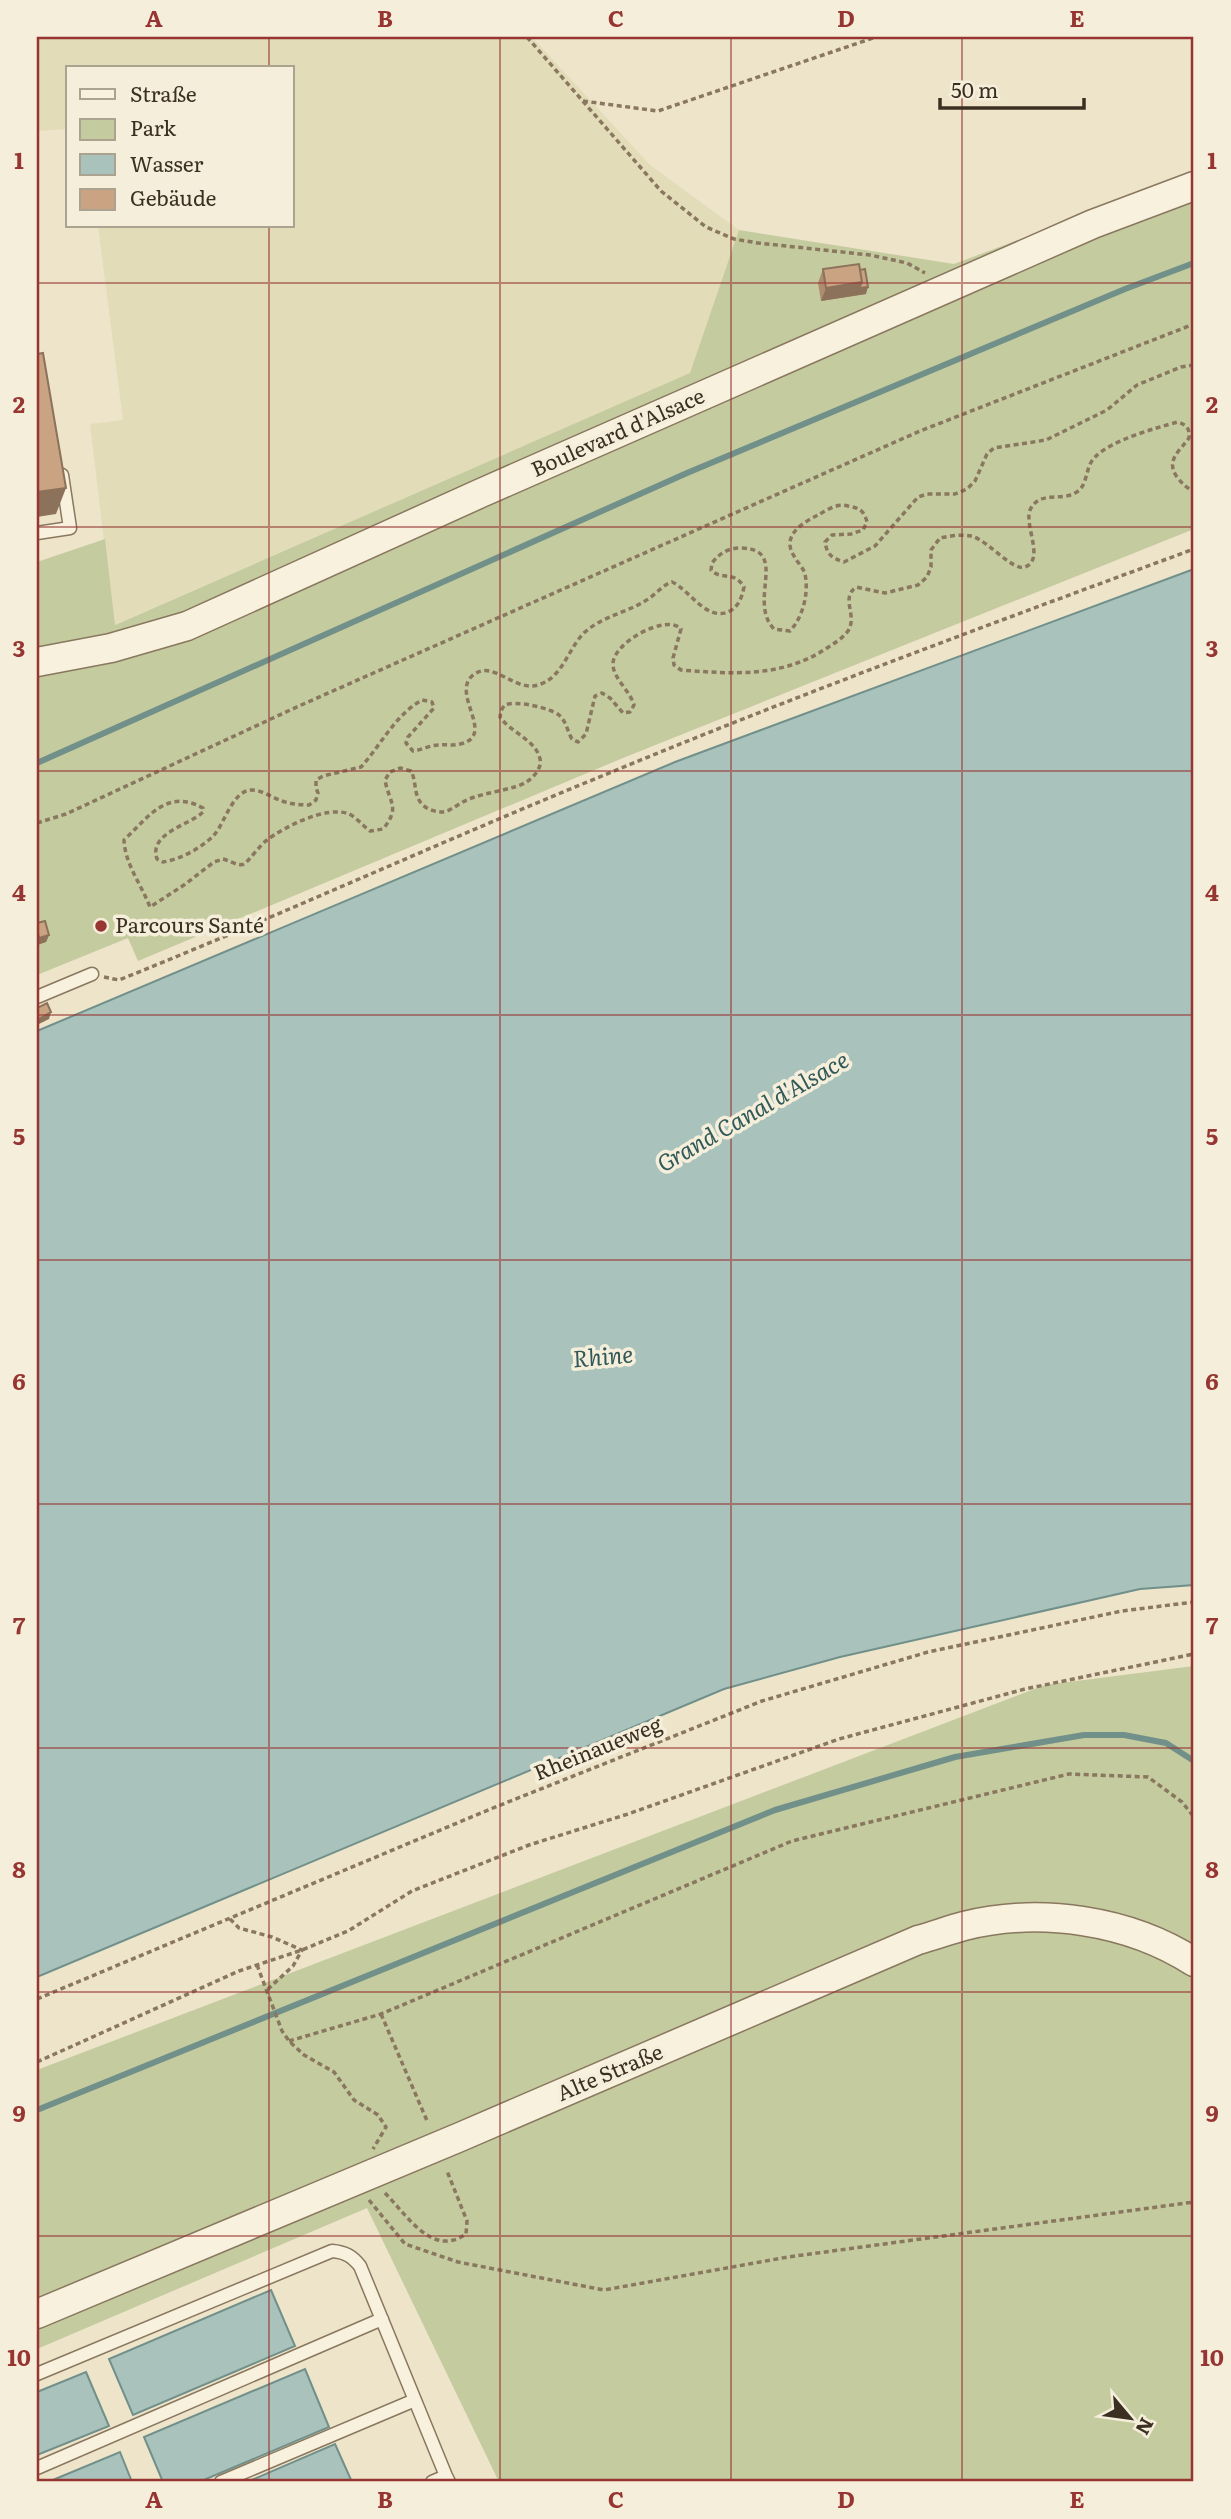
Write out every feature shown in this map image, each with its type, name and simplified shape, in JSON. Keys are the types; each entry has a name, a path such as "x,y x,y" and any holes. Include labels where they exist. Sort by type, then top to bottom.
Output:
{"street":[{"name":"Boulevard d'Alsace","path":"37,662 111,648 187,626 494,487 1093,224 1194,186"},
{"name":"Alte Straße","path":"37,2314 460,2137 918,1940 954,1929 1012,1920 1056,1917 1136,1934 1176,1950 1194,1962"}],"lane":[{"path":"37,533 70,528 60,463"},
{"path":"37,997 92,974"},
{"path":"37,2374 332,2250 344,2252 360,2266 447,2479 432,2482"},
{"path":"37,2468 382,2319"},
{"path":"221,2482 415,2400"}],"path":[{"path":"527,37 661,191 706,228 734,239 870,255 907,263 947,288"},
{"path":"583,102 658,111 876,37"},
{"path":"37,823 66,814 299,706 920,431 1194,324"},
{"path":"1194,365 1137,385 1107,410 1046,440 994,448 986,454 975,481 967,489 955,494 918,497 875,546 855,558 844,562 834,559 827,551 825,542 832,535 863,530 867,522 865,513 858,507 842,504 809,520 790,536 791,551 805,574 806,593 802,614 790,631 774,629 768,622 763,594 767,562 762,555 754,550 739,548 726,551 712,563 710,570 715,574 732,575 740,580 744,587 742,598 726,613 706,610 679,585 672,582 665,584 639,605 598,622 584,633 562,667 541,685 527,688 493,671 482,671 473,675 466,684 465,694 476,721 475,730 470,740 463,744 437,744 413,751 409,747 406,743 408,737 431,715 434,708 432,702 422,700 384,736 361,767 316,780 318,793 316,800 309,805 283,802 248,790 237,798 222,824 206,842 188,854 163,862 157,859 155,854 163,839 203,812 203,808 192,803 174,800 163,804 124,840 124,856 141,883 150,906 214,862 223,859 240,865 245,863 265,841 290,824 343,812 352,815 370,831 383,829 393,817 393,803 385,780 390,772 400,768 411,771 416,780 416,795 422,804 429,810 445,812 465,800 528,781 538,771 541,762 531,744 505,724 500,716 507,704 516,702 556,712 565,721 572,740 578,742 586,734 595,696 602,693 623,713 630,712 634,705 631,694 612,665 614,654 626,641 655,627 668,622 681,629 673,658 674,665 681,670 745,674 774,671 819,654 848,632 852,622 848,598 856,587 885,593 918,585 931,567 930,550 940,538 971,536 985,541 1013,566 1025,567 1033,556 1034,544 1028,516 1032,506 1039,499 1071,495 1078,491 1084,485 1087,468 1094,458 1132,436 1178,422 1185,424 1189,439 1177,452 1172,462 1173,471 1194,491"},
{"path":"92,974 119,980 222,939 603,775 904,656 1194,549"},
{"name":"Rheinaueweg","path":"37,1999 493,1808 762,1701 928,1652 1122,1611 1194,1602"},
{"path":"37,2062 239,1971 348,1931 412,1891 529,1845 628,1814 839,1739 1025,1689 1194,1654"},
{"path":"289,2041 380,2014 792,1841 1069,1774 1148,1777 1182,1802 1194,1817"},
{"path":"230,1919 239,1928 272,1937 302,1950"},
{"path":"267,1990 293,1966 302,1950"},
{"path":"257,1965 282,2031 289,2041 304,2055 334,2072 354,2100 378,2115 386,2127 369,2158"},
{"path":"380,2014 428,2123"},
{"path":"381,2189 414,2226 445,2242 455,2242 466,2234 467,2221 447,2171"},
{"path":"365,2196 405,2244 458,2262 604,2290 788,2257 1194,2202"}],"shaded area":[{"path":"37,37 532,37 650,165 739,230 691,373 114,625 90,424 123,420 98,228 294,228 294,66 66,66 66,129 37,131"}],"green space":[{"path":"1194,174 1194,529 623,758 138,961 128,938 37,975 37,562 105,539 115,625 690,373 739,230 954,264"},
{"path":"1194,1666 1194,2482 499,2482 367,2208 37,2349 37,2070 1045,1685"}],"water":[{"path":"1194,569 1194,1585 1140,1589 840,1657 724,1689 37,1977 37,1031 675,762"},
{"path":"271,2290 295,2346 133,2415 109,2359"},
{"path":"305,2369 329,2427 199,2482 163,2482 144,2437"},
{"path":"86,2372 109,2426 37,2455 37,2392"},
{"path":"335,2444 352,2482 247,2482"},
{"path":"120,2452 132,2482 48,2482"}],"building":[{"path":"859,264 862,282 826,288 823,269"},
{"path":"865,269 868,287 859,288 862,282 860,270"},
{"path":"43,353 66,488 37,492 37,354"},
{"path":"45,921 49,935 39,938 37,923"},
{"path":"47,1003 51,1012 37,1020 37,1008"}],"waterway":[{"path":"37,763 687,473 1125,289 1194,263"},
{"path":"37,2110 775,1810 955,1757 1084,1735 1124,1735 1166,1743 1194,1761"}],"place":[{"name":"Parcours Santé","path":"101,926"}],"water label":[{"name":"Grand Canal d'Alsace","path":"753,1112"},
{"name":"Rhine","path":"603,1357"}]}
